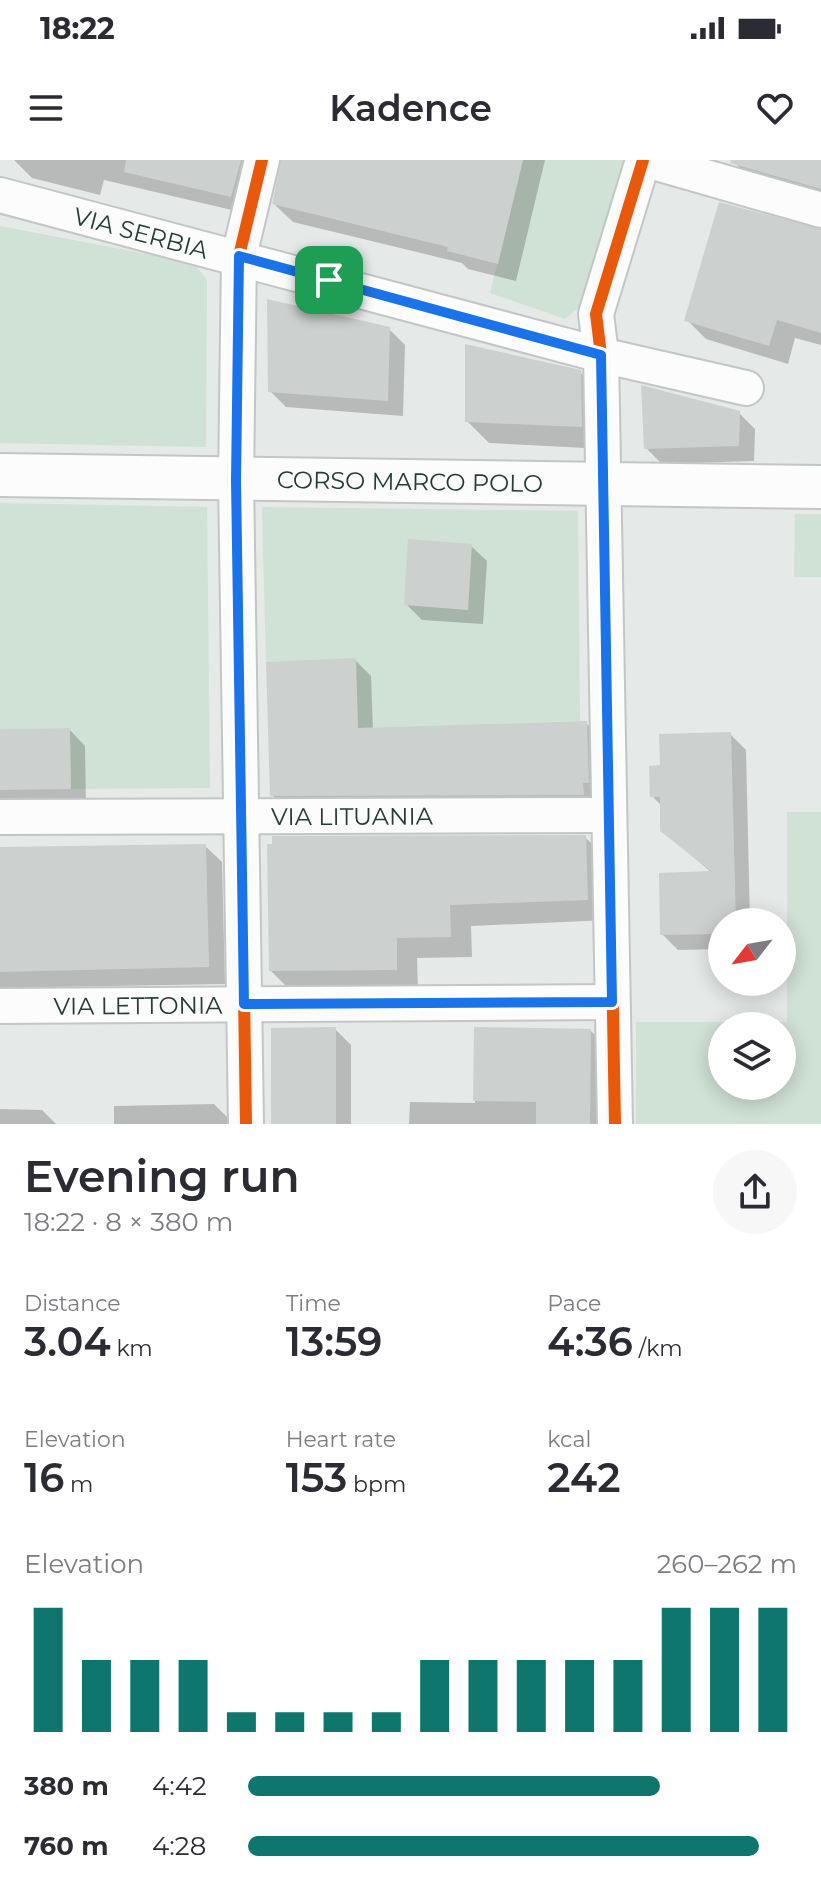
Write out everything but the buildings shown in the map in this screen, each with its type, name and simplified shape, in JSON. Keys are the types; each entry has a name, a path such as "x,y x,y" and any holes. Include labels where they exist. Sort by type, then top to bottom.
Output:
{"street":[{"path":"246,1124 236,480 239,256 262,160"},
{"path":"615,1124 601,355 596,314 644,160 821,210"},
{"name":"VIA SERBIA","path":"0,195 239,256 601,355 746,388"},
{"name":"CORSO MARCO POLO","path":"0,475 821,487"},
{"name":"VIA LITUANIA","path":"0,817 609,815"},
{"name":"VIA LETTONIA","path":"0,1006 612,1002"}],"green space":[{"path":"523,160 624,160 578,308 565,319 490,293"},
{"path":"0,226 193,263 207,280 206,447 0,443"},
{"path":"0,503 207,507 210,788 71,789 70,728 0,729"},
{"path":"262,507 578,511 580,721 358,728 355,659 266,662"},
{"path":"795,514 821,514 821,577 794,577"},
{"path":"787,812 821,812 821,1124 636,1124 636,1022 708,1022 708,1100 796,1100 796,1012 787,1012 787,996 796,996 796,908 787,908"}],"cycle path":[{"path":"246,1124 236,480 239,256 262,160"},
{"path":"615,1124 601,355 596,314 643,160"}],"route":[{"path":"239,256 329,280 601,355 612,1002 244,1004 236,480 239,256"}]}
